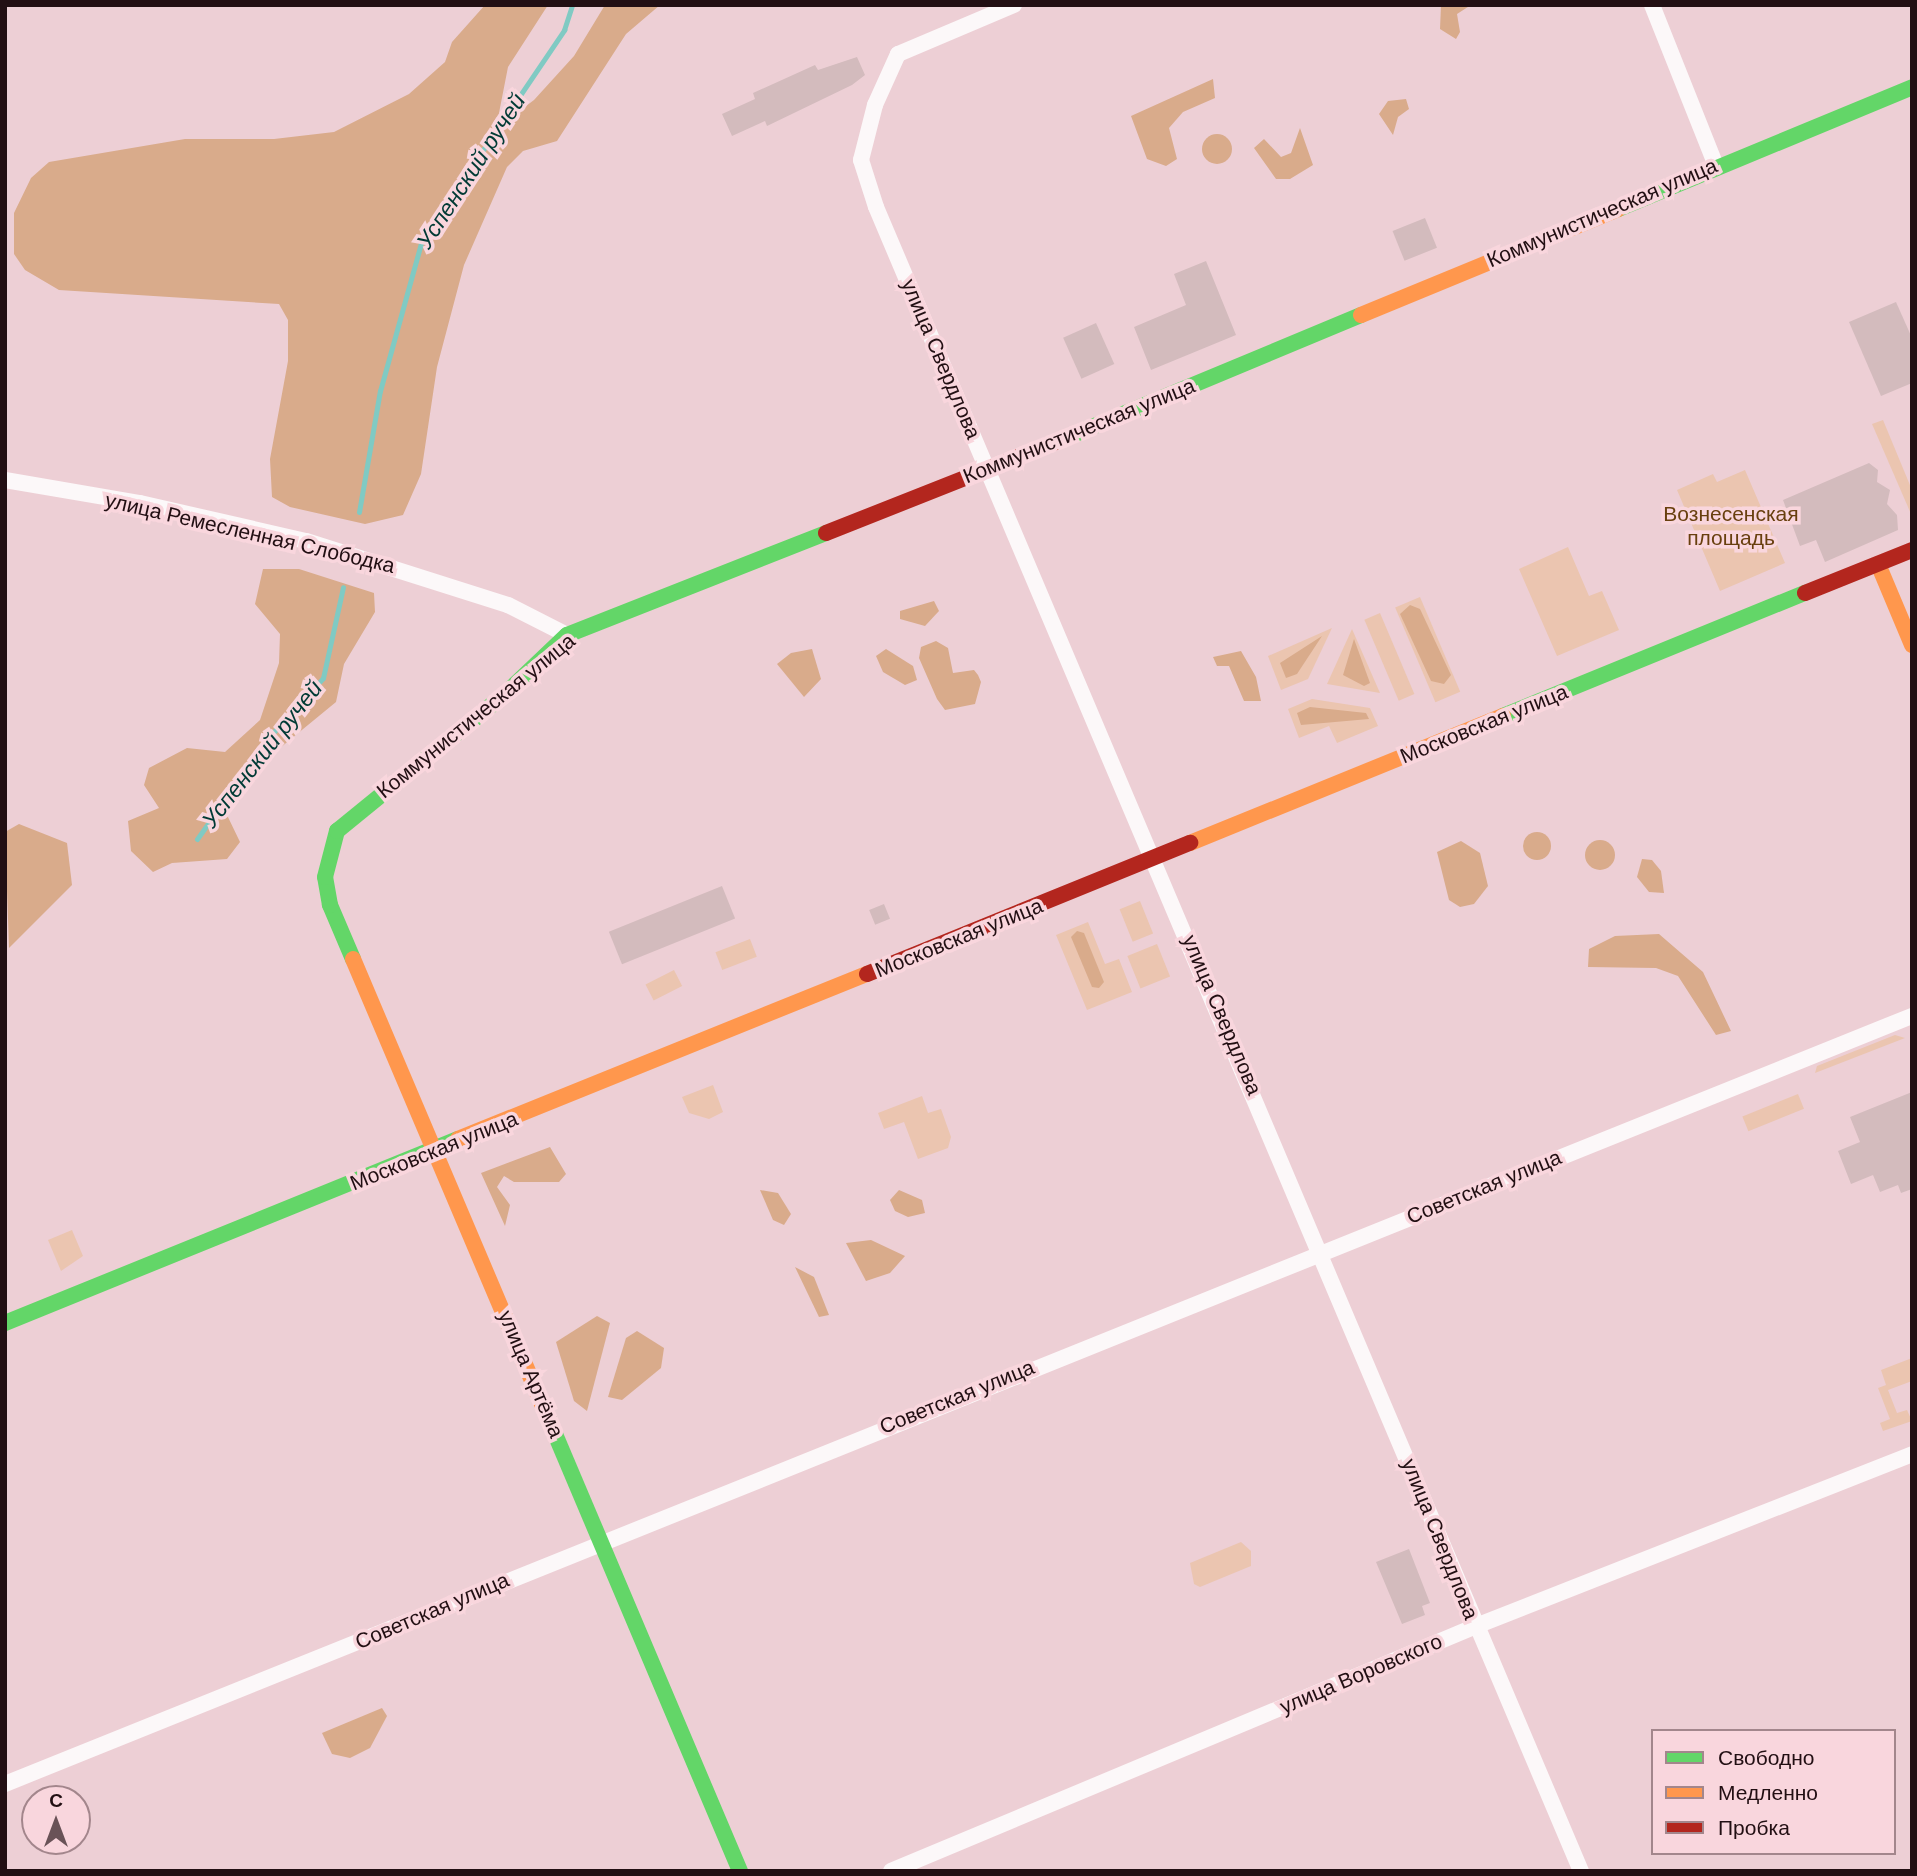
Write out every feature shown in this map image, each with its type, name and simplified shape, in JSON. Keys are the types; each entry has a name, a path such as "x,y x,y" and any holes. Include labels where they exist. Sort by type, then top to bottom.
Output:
{"street":[{"name":"улица Свердлова","path":"1014,5 898,54 875,105 862,160 876,207 1156,858 1581,1871"},
{"path":"1652,5 1716,166"},
{"name":"Коммунистическая улица","path":"325,877 337,831 506,693 567,635 989,469 1912,87"},
{"name":"улица Ремесленная Слободка","path":"5,481 141,503 306,541 508,605 567,635"},
{"name":"Московская улица","path":"5,1323 1912,550"},
{"path":"1878,564 1912,645"},
{"name":"улица Артёма","path":"325,877 330,905 740,1871"},
{"name":"Советская улица","path":"5,1784 601,1540 1912,1016"},
{"name":"улица Воровского","path":"891,1871 1476,1626 1912,1454"}],"green space":[{"path":"1883,420 1912,490 1911,514 1872,424"},
{"name":"Вознесенская площадь","path":"1745,470 1785,563 1720,591 1677,490 1713,474 1717,482"},
{"path":"1568,547 1589,596 1602,591 1619,630 1557,656 1519,569"},
{"path":"1420,597 1460,692 1435,702 1395,608"},
{"path":"1380,613 1414,694 1399,701 1364,620"},
{"path":"1332,628 1308,679 1281,690 1268,656"},
{"path":"1352,629 1380,693 1327,684"},
{"path":"1312,699 1370,708 1378,726 1337,743 1329,726 1299,738 1288,709"},
{"path":"1140,901 1153,933 1133,942 1120,909"},
{"path":"1088,922 1105,964 1119,959 1132,992 1087,1010 1056,935"},
{"path":"750,939 757,957 722,970 715,952"},
{"path":"1157,944 1170,976 1140,988 1127,956"},
{"path":"674,970 682,986 654,1001 645,985"},
{"path":"1895,1035 1905,1038 1815,1073 1817,1066"},
{"path":"713,1085 723,1112 709,1119 689,1113 682,1097"},
{"path":"1798,1094 1804,1109 1748,1131 1742,1116"},
{"path":"922,1096 928,1113 941,1109 951,1137 948,1148 918,1159 904,1122 884,1129 878,1113"},
{"path":"72,1230 83,1256 61,1271 48,1240"},
{"path":"1912,1358 1912,1381 1888,1390 1897,1413 1907,1410 1912,1421 1883,1431 1880,1423 1890,1419 1878,1388 1886,1385 1881,1370"},
{"path":"1241,1542 1251,1551 1251,1566 1200,1587 1194,1584 1190,1563"}],"shaded area":[{"path":"485,5 548,5 508,67 499,113 518,112 534,100 574,56 605,5 660,5 626,34 557,141 523,151 507,167 464,265 437,367 421,474 403,515 365,524 290,507 272,497 270,459 288,361 288,320 279,304 59,290 25,270 14,254 14,213 31,178 49,162 185,139 274,139 334,132 409,94 445,62 452,42"},
{"path":"1441,5 1471,5 1457,14 1460,32 1456,39 1440,29"},
{"path":"1213,79 1215,98 1183,112 1169,128 1177,159 1166,166 1147,159 1131,116"},
{"path":"1406,99 1409,109 1398,117 1393,135 1379,114 1388,101"},
{"path":"1300,128 1313,165 1290,179 1276,179 1254,148 1264,139 1281,157 1291,153"},
{"path":"1217,134 1228,138 1232,149 1228,160 1217,164 1206,160 1202,149 1206,138"},
{"path":"263,569 299,569 374,593 375,612 344,664 336,702 269,757 227,815 240,842 227,859 172,863 153,872 131,851 128,821 159,808 144,785 149,768 187,748 225,752 260,720 279,663 280,634 255,604"},
{"path":"934,601 939,611 925,626 900,619 900,611"},
{"path":"1410,605 1420,609 1451,675 1444,684 1431,681 1400,614"},
{"path":"1322,636 1297,674 1286,678 1280,663"},
{"path":"1354,639 1370,683 1364,686 1343,675"},
{"path":"936,641 948,648 953,673 974,670 978,675 981,682 975,704 945,710 937,699 919,658 921,647"},
{"path":"812,649 821,679 804,697 777,664 791,653"},
{"path":"886,649 913,666 917,680 905,685 883,672 876,656"},
{"path":"1241,651 1256,677 1261,701 1244,701 1229,666 1217,666 1213,657"},
{"path":"1310,707 1366,713 1369,719 1301,725 1297,713"},
{"path":"19,824 67,843 72,885 9,948 5,832"},
{"path":"1537,832 1547,836 1551,846 1547,856 1537,860 1527,856 1523,846 1527,836"},
{"path":"1600,840 1611,844 1615,855 1611,866 1600,870 1589,866 1585,855 1589,844"},
{"path":"1461,841 1480,853 1488,886 1474,904 1460,907 1449,900 1437,852"},
{"path":"1642,859 1652,860 1661,871 1664,893 1649,892 1637,877"},
{"path":"1077,931 1084,933 1104,982 1099,988 1092,987 1071,937"},
{"path":"1659,934 1703,972 1731,1031 1716,1035 1678,976 1656,968 1588,967 1589,949 1615,936"},
{"path":"550,1147 566,1174 559,1182 514,1182 504,1176 497,1187 510,1205 505,1226 481,1173"},
{"path":"760,1190 778,1193 791,1214 784,1225 773,1220"},
{"path":"899,1190 922,1200 925,1213 908,1217 895,1211 890,1200"},
{"path":"871,1240 905,1256 890,1273 866,1281 846,1243"},
{"path":"795,1267 814,1277 829,1315 819,1317"},
{"path":"597,1316 610,1323 587,1411 574,1401 556,1342"},
{"path":"637,1331 664,1348 661,1368 622,1400 608,1397 626,1338"},
{"path":"382,1708 387,1716 370,1748 350,1758 332,1754 322,1733"}],"building":[{"path":"857,57 865,75 852,85 767,126 765,121 732,136 722,114 755,99 753,93 815,65 818,70"},
{"path":"1425,218 1437,248 1405,261 1393,231"},
{"path":"1206,261 1236,335 1151,370 1134,327 1186,305 1174,274"},
{"path":"1896,302 1912,338 1912,383 1881,396 1849,322"},
{"path":"1096,323 1114,364 1081,379 1063,338"},
{"path":"1869,463 1878,470 1877,482 1890,490 1887,504 1897,515 1898,530 1825,562 1816,540 1800,546 1783,500"},
{"path":"722,886 735,918 622,964 609,932"},
{"path":"884,904 890,919 875,925 869,910"},
{"path":"1912,1092 1912,1189 1901,1193 1898,1185 1880,1192 1873,1175 1851,1184 1838,1151 1860,1142 1850,1117"},
{"path":"1409,1549 1430,1603 1422,1606 1425,1615 1402,1624 1376,1562"}],"waterway":[{"name":"Успенский ручей","path":"359,512 380,391 422,240 564,30 572,5"},
{"name":"Успенский ручей","path":"197,839 271,735 323,678 343,587"}],"traffic: fast":[{"path":"1618,209 1912,87"},
{"path":"1056,442 1361,315"},
{"path":"353,959 330,905 325,877 337,831 506,693 567,635 826,533"},
{"path":"1503,716 1805,593"},
{"path":"5,1323 458,1139"},
{"path":"544,1408 740,1871"}],"traffic: slow":[{"path":"1361,315 1618,209"},
{"path":"1878,564 1912,645"},
{"path":"1190,843 1503,716"},
{"path":"353,959 544,1408"},
{"path":"458,1139 867,974"}],"traffic: jam":[{"path":"826,533 1056,442"},
{"path":"1805,593 1912,550"},
{"path":"867,974 1190,843"}]}
